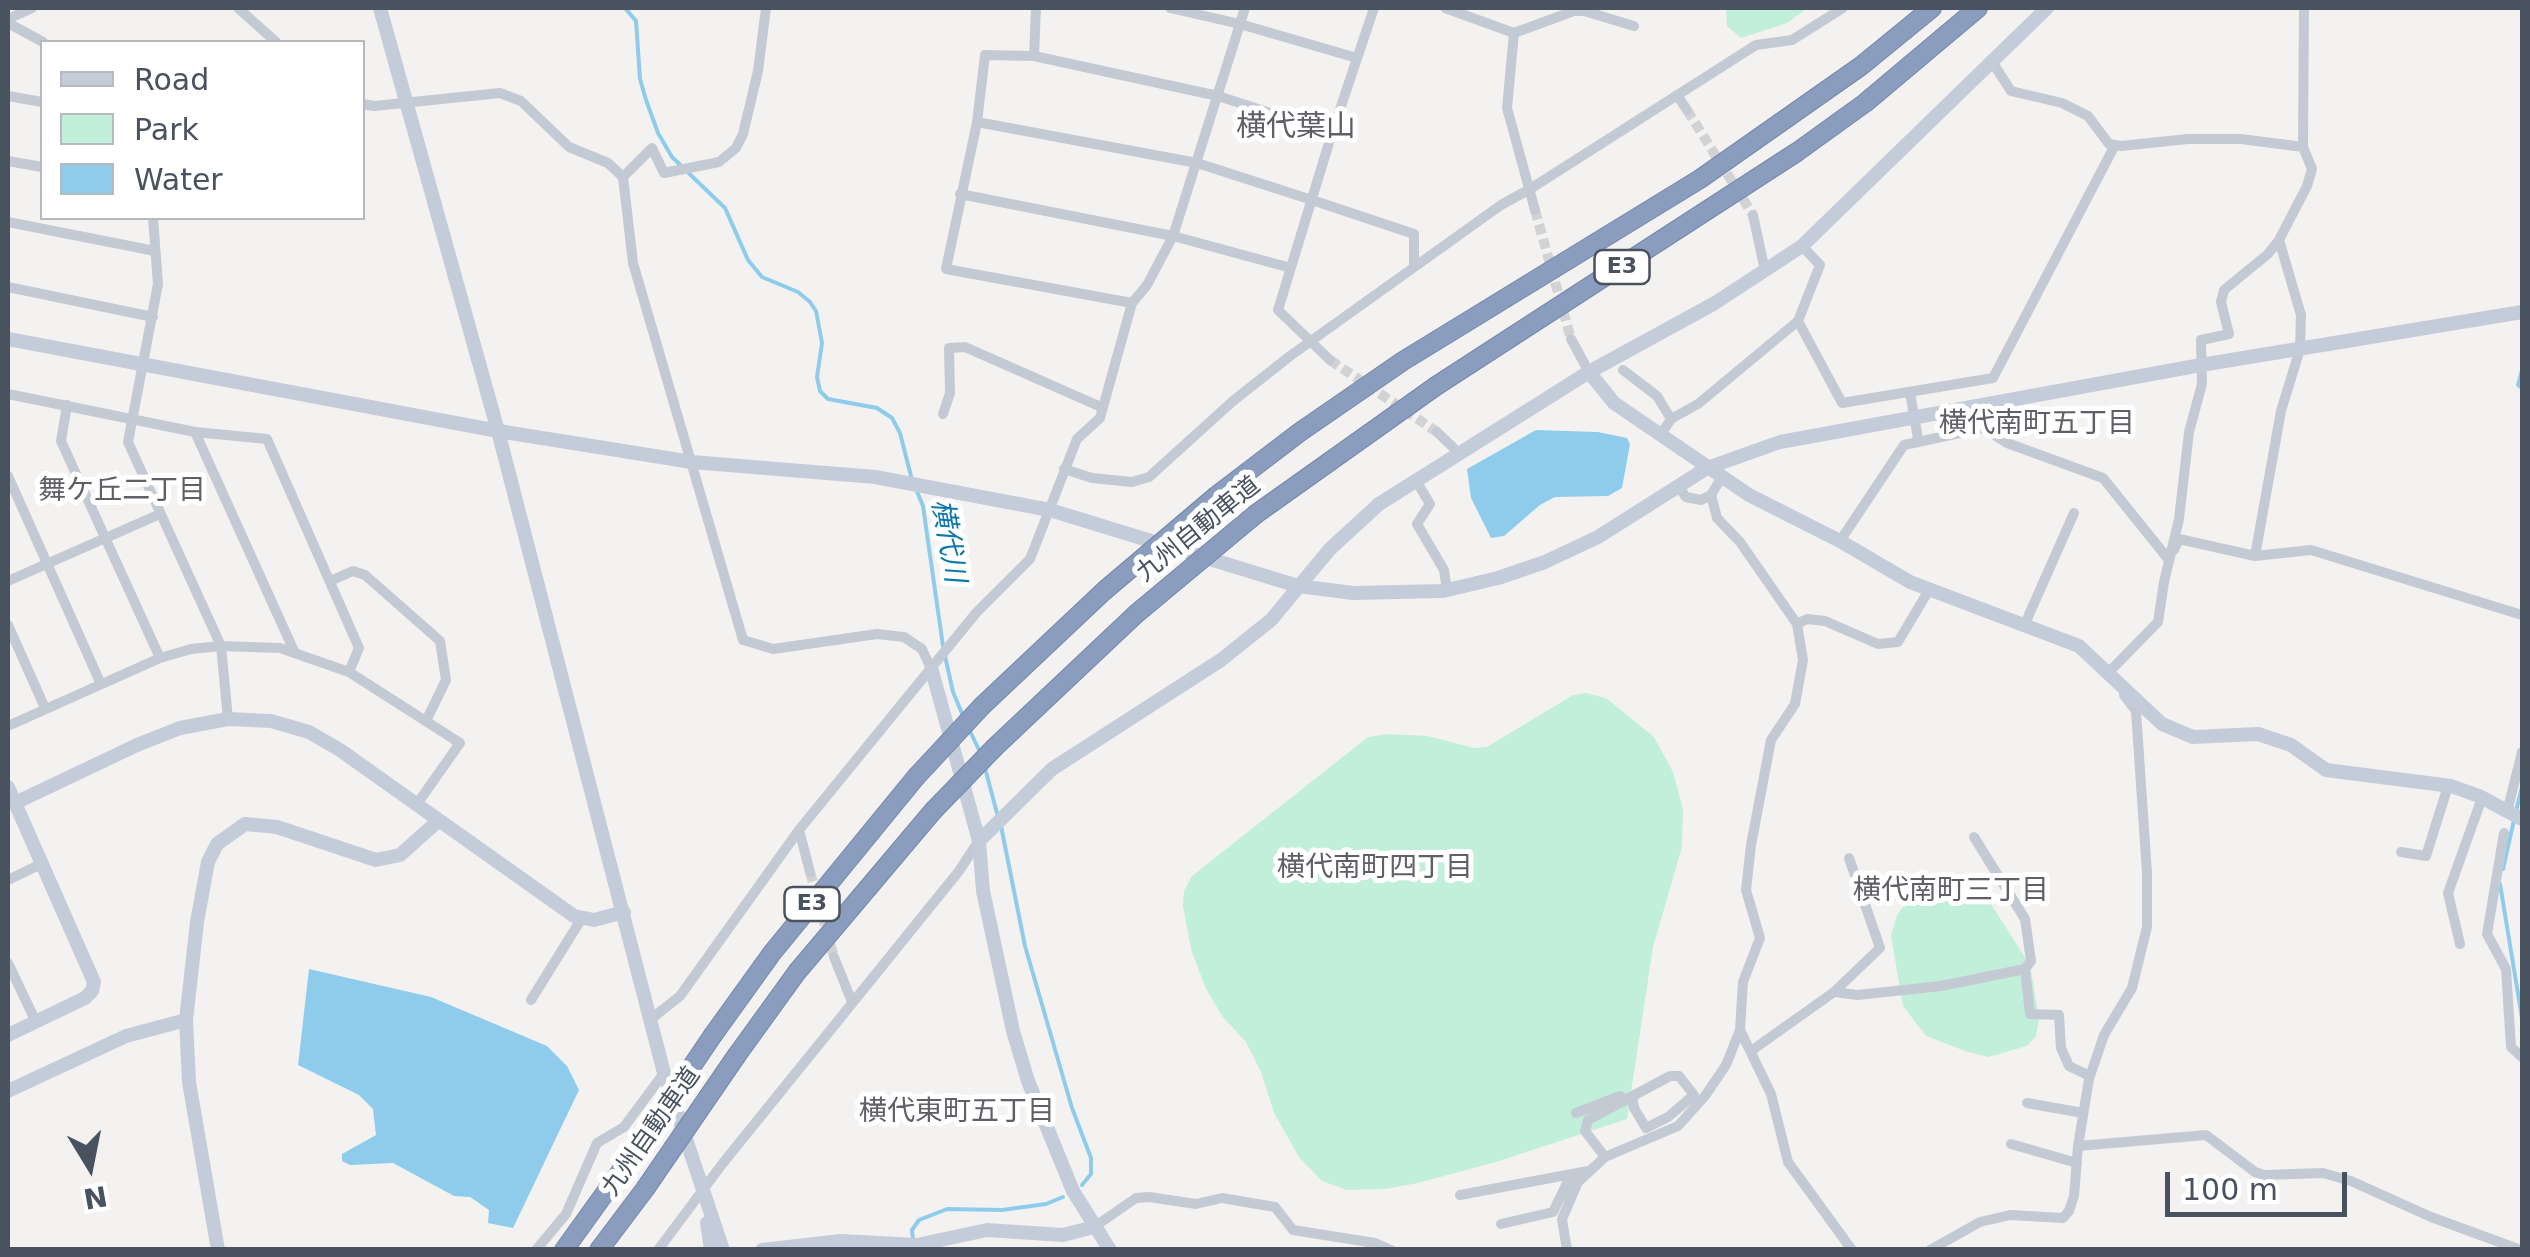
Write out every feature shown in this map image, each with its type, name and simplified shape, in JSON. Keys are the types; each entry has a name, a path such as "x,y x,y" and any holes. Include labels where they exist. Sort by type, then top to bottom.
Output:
{"highway":[{"path":"1861,66 1922,8"},
{"name":"九州自動車道","path":"564,1250 783,940 916,777 982,706 1104,591 1216,496 1300,432 1403,361 1700,180 1861,66 1932,8"},
{"name":"九州自動車道","path":"599,1250 797,972 995,747 1136,614 1256,514 1436,386 1797,152 1879,92 1978,8"}],"street":[{"path":"8,21 32,8"},
{"path":"238,8 274,40"},
{"path":"380,8 498,431 664,1073 723,1250"},
{"path":"623,177 652,148 664,173 719,162 736,148 758,71 766,8"},
{"path":"1034,56 1036,8"},
{"path":"1170,8 1357,58"},
{"path":"652,1019 680,996 799,830 932,671 976,612 1030,558 1077,438 1100,418 1132,303 1147,285 1173,236 1245,8"},
{"path":"1330,360 1278,310 1374,8"},
{"path":"1445,8 1514,33 1574,11 1634,26"},
{"path":"1064,469 1092,478 1132,482 1149,477 1233,401 1500,204 1530,189 1756,45 1792,40 1843,8"},
{"path":"658,1250 979,841 1052,768 1221,660 1270,620 1330,548 1379,504 1588,372 1716,303 1802,246 2047,8"},
{"path":"2108,673 2158,622 2179,520 2189,432 2202,384 2201,340 2229,334 2222,302 2224,290 2280,240 2300,205 2312,169 2303,147 2304,8"},
{"path":"8,21 40,40"},
{"path":"1514,33 1507,108 1535,210"},
{"path":"1132,303 946,270 977,122 985,55 1034,56 1218,96 1332,133"},
{"path":"1991,60 2012,91 2062,103 2088,116 2108,144 2240,139 2303,147"},
{"path":"365,104 500,93 521,101 569,147 608,163 623,177 633,264 742,640 773,649 877,634 904,636 922,649 932,671 979,841 982,891 1013,1031 1073,1191 1110,1250"},
{"path":"1677,95 1687,110"},
{"path":"8,96 40,102"},
{"path":"977,122 1197,164 1312,200 1414,234 1414,266"},
{"path":"1798,321 1842,403 1993,378 2115,145"},
{"path":"8,160 40,166"},
{"path":"960,194 1173,236 1291,268"},
{"path":"1753,214 1765,271"},
{"path":"153,220 158,284 128,442 221,646 228,719"},
{"path":"8,222 155,251"},
{"path":"2255,556 2282,412 2300,348 2301,315 2280,240"},
{"path":"1660,436 1671,419 1698,404 1798,321 1820,264 1802,246"},
{"path":"8,288 153,317"},
{"path":"8,339 498,431 692,462 875,477 1050,510 1298,586 1353,593 1447,590 1545,562 1598,537 1707,468 1780,442 2201,365 2522,312"},
{"path":"1572,339 1588,372 1614,403 1707,468 1910,582 2080,646 2162,724 2193,737 2258,734 2291,745 2326,770 2448,786 2513,815 2522,752"},
{"path":"943,414 950,393 950,348 965,347 1102,406"},
{"path":"1623,370 1657,396 1671,419"},
{"path":"1910,392 1918,440"},
{"path":"8,394 194,432 268,439 359,648 349,672"},
{"path":"67,406 61,441 160,658"},
{"path":"1840,541 1904,444 1984,428 2008,443 2103,478 2169,560"},
{"path":"194,432 294,651"},
{"path":"1436,432 1459,452"},
{"path":"8,476 100,682"},
{"path":"1678,486 1686,497 1701,500 1711,495 1722,477"},
{"path":"1415,479 1430,504 1417,524 1444,570 1447,590"},
{"path":"1568,1250 1562,1218 1578,1182 1604,1157 1678,1126 1726,1065 1740,1030 1743,982 1760,938 1746,890 1751,845 1771,740 1794,704 1803,671 1797,624 1740,542 1717,518 1711,495"},
{"path":"8,582 160,514"},
{"path":"2024,626 2074,514"},
{"path":"2169,560 2179,539 2255,556 2311,550 2522,615"},
{"path":"330,582 354,571 365,574 440,641 446,680 427,719"},
{"path":"1797,624 1807,619 1825,621 1888,644 1898,642 1929,590"},
{"path":"8,625 46,708"},
{"path":"8,726 160,658 221,646 252,645 294,651 349,672 460,742 417,804"},
{"path":"1930,1250 1980,1222 2010,1215 2063,1218 2070,1211 2090,1076 2104,1036 2132,988 2147,927 2136,711 2108,673"},
{"path":"15,803 137,744 180,728 228,719 271,721 309,732 574,916 594,920 624,912"},
{"path":"8,786 94,982 85,998 8,1035"},
{"path":"2401,852 2426,856 2448,786"},
{"path":"2460,944 2448,893 2482,798"},
{"path":"218,1250 190,1082 186,1020 197,922 208,862 217,844 245,824 277,827 376,860 400,855 438,821"},
{"path":"799,830 810,872"},
{"path":"2504,833 2487,934 2506,968 2511,1047 2522,1057"},
{"path":"1834,992 1858,995 1941,986 2025,969 2031,961 2026,918 1974,837"},
{"path":"1750,1051 1834,992 1880,948 1849,858"},
{"path":"8,880 41,864"},
{"path":"531,1000 582,918"},
{"path":"834,957 852,1002"},
{"path":"8,963 36,1022"},
{"path":"2025,969 2030,1014 2058,1015 2062,1048 2069,1066 2090,1076"},
{"path":"8,1091 126,1036 186,1020"},
{"path":"1740,1030 1771,1094 1788,1162 1852,1250"},
{"path":"536,1250 566,1214 597,1143 624,1126 664,1073"},
{"path":"1604,1157 1585,1130 1588,1120 1629,1098 1670,1076 1679,1076 1694,1096 1668,1117 1646,1128 1629,1098"},
{"path":"1576,1114 1620,1096 1629,1098"},
{"path":"2026,1103 2083,1113"},
{"path":"2078,1146 2206,1135 2255,1172 2323,1173 2351,1180 2431,1217 2520,1250"},
{"path":"2011,1144 2077,1163"},
{"path":"1460,1196 1589,1171"},
{"path":"1501,1224 1553,1212 1571,1174"},
{"path":"702,1193 710,1250"},
{"path":"762,1250 841,1241 917,1245 987,1230 1063,1235 1094,1226 1136,1198 1150,1197 1196,1204 1222,1198 1275,1207 1292,1230 1375,1243 1391,1250"}],"green space":[{"path":"1726,8 1808,8 1787,23 1741,38 1727,26"},
{"path":"1586,693 1606,698 1654,737 1673,772 1683,809 1682,847 1653,947 1627,1119 1418,1183 1347,1190 1322,1181 1299,1157 1274,1113 1246,1042 1222,1016 1206,989 1191,949 1183,906 1184,891 1192,876 1368,737 1428,736 1474,748 1487,747 1573,695"},
{"path":"1943,893 1989,901 2030,965 2039,1019 2036,1036 2027,1046 1988,1057 1965,1051 1926,1036 1903,1006 1891,936 1897,915 1921,896"}],"water":[{"path":"1536,430 1598,432 1627,438 1630,444 1622,488 1608,496 1555,497 1504,536 1491,538 1471,498 1467,469"},
{"path":"309,969 431,997 547,1046 567,1066 579,1090 513,1228 488,1223 489,1210 470,1197 454,1196 393,1163 350,1165 342,1161 342,1154 376,1135 373,1109 359,1095 298,1065"}],"waterway":[{"name":"横代川","path":"625,8 636,21 640,79 646,100 672,157 725,208 748,260 762,277 798,292 810,302 816,311 822,343 817,377 820,391 828,399 877,408 892,418 900,433 912,480"},
{"path":"2522,370 2518,385 2522,388"},
{"name":"横代川","path":"916,489 923,506 943,646"},
{"name":"横代川","path":"945,656 964,718"},
{"name":"横代川","path":"968,727 981,754"},
{"name":"横代川","path":"985,768 998,817"},
{"path":"2516,811 2522,787"},
{"path":"2503,869 2514,820"},
{"name":"横代川","path":"1001,826 1025,946 1072,1108 1091,1158 1091,1174 1082,1185"},
{"path":"2500,884 2522,1018"},
{"name":"横代川","path":"913,1239 912,1230 919,1220 947,1209 1002,1210 1046,1204 1063,1197"}],"tunnel":[{"path":"1687,110 1753,215"},
{"path":"1535,210 1571,339"},
{"path":"1330,360 1437,432"},
{"path":"810,872 834,957"}],"district":[{"name":"横代葉山","path":"1296,128"},
{"name":"横代南町五丁目","path":"2037,425"},
{"name":"舞ケ丘二丁目","path":"122,492"},
{"name":"横代南町四丁目","path":"1375,869"},
{"name":"横代南町三丁目","path":"1951,892"},
{"name":"横代東町五丁目","path":"957,1113"}]}
